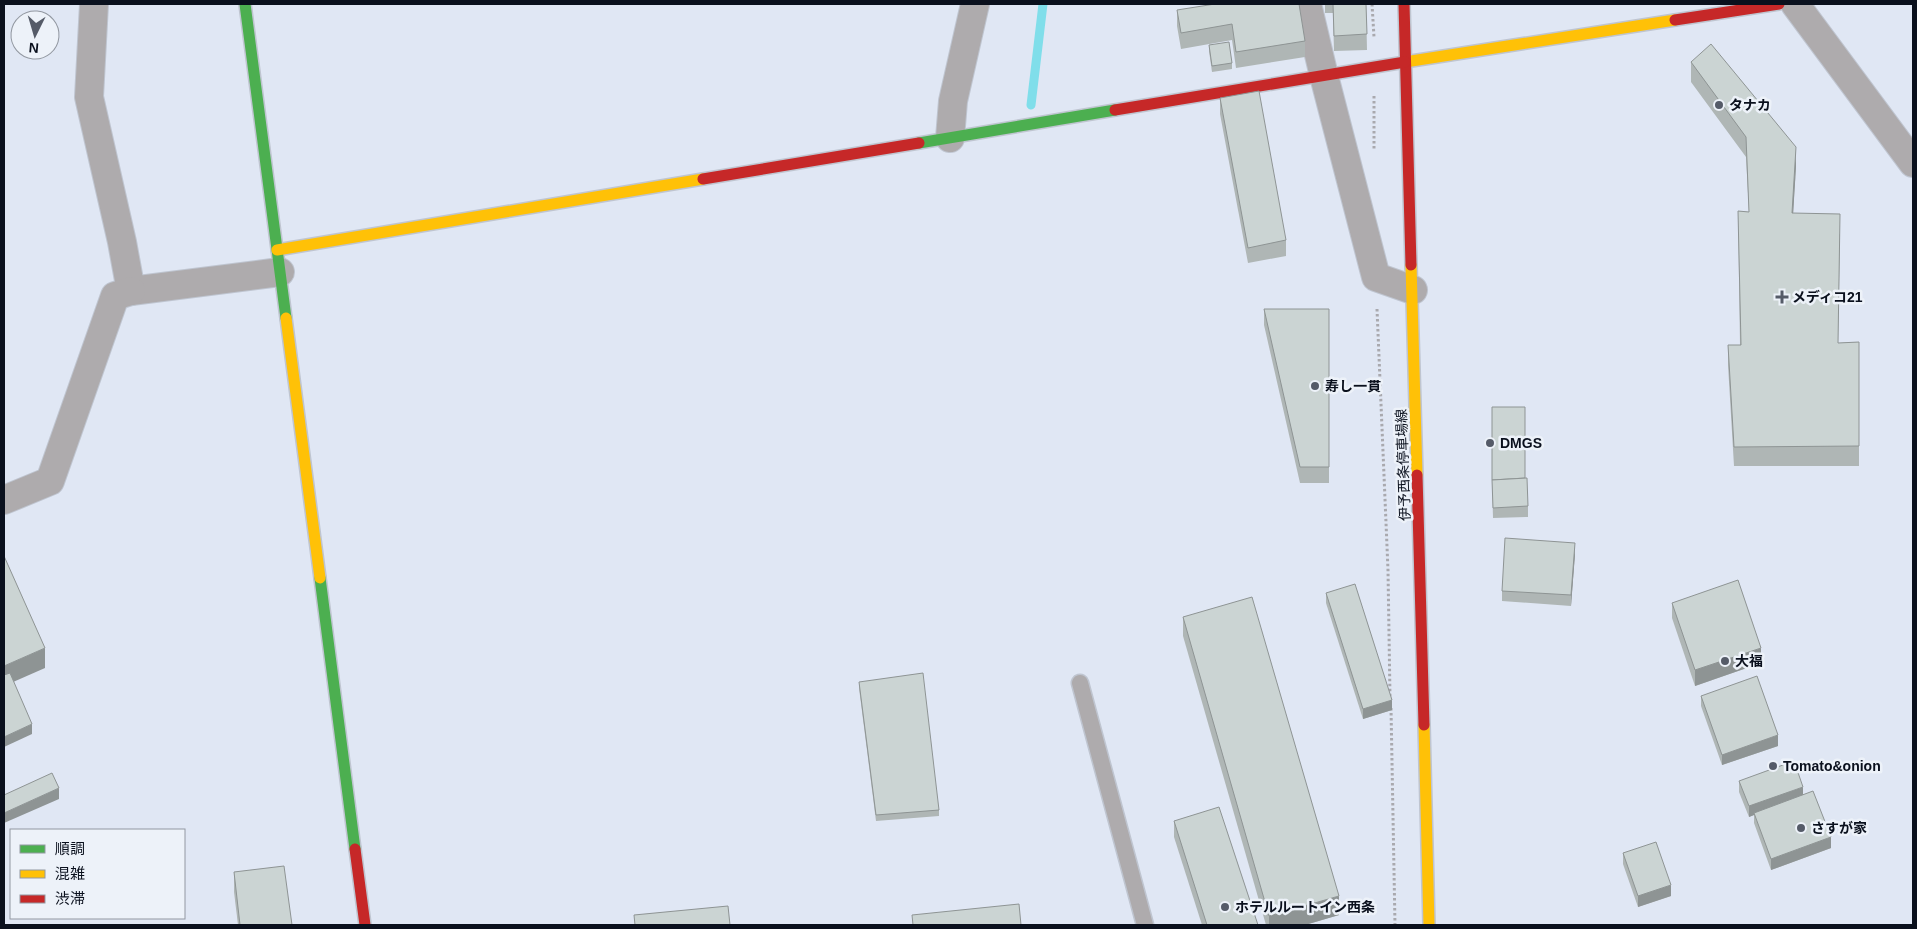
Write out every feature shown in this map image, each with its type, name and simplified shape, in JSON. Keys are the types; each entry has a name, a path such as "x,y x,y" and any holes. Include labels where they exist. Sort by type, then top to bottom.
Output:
{"street":[{"path":"94,4 89,97 122,242 130,291"},
{"path":"245,4 365,925"},
{"path":"950,138 953,101 976,4"},
{"path":"1307,4 1376,277 1413,290"},
{"name":"伊予西条停車場線","path":"1404,4 1429,925"},
{"path":"4,500 50,481 115,296 130,291 278,261 950,138 1373,67 1779,4"},
{"path":"1795,4 1913,163"}],"lane":[{"path":"1080,683 1146,925"}],"path":[{"path":"1372,4 1374,157"},
{"path":"1376,277 1388,570 1395,925"}],"building":[{"path":"1215,4 1299,4 1305,41 1236,52 1232,24 1181,33 1177,10"},
{"path":"1333,4 1366,4 1367,34 1334,36"},
{"path":"1229,42 1232,63 1212,66 1209,45"},
{"path":"1711,44 1796,147 1792,213 1840,214 1838,343 1859,342 1859,446 1734,447 1728,345 1741,345 1738,211 1749,212 1746,137 1691,62"},
{"path":"1259,91 1286,240 1248,248 1220,98"},
{"path":"1264,309 1329,309 1329,467 1300,467"},
{"path":"1492,407 1525,407 1525,478 1492,480"},
{"path":"1527,478 1528,506 1493,508 1492,480"},
{"path":"1505,538 1575,543 1571,595 1502,591"},
{"path":"4,556 45,648 4,666"},
{"path":"1738,580 1761,648 1695,670 1672,603"},
{"path":"1355,584 1392,700 1363,709 1326,593"},
{"path":"1252,597 1339,896 1269,916 1183,617"},
{"path":"10,673 32,724 4,737 4,675"},
{"path":"923,673 939,810 876,815 859,682"},
{"path":"1757,676 1778,735 1722,755 1701,696"},
{"path":"1794,761 1803,787 1749,806 1739,781"},
{"path":"52,773 59,788 4,813 4,795"},
{"path":"1813,791 1831,837 1771,859 1754,813"},
{"path":"1219,807 1258,925 1207,925 1174,821"},
{"path":"1656,842 1671,885 1638,896 1623,853"},
{"path":"284,866 292,925 240,925 234,872"},
{"path":"1019,904 1021,925 913,925 912,915"},
{"path":"728,906 730,925 635,925 634,915"}],"waterway":[{"path":"1031,105 1043,4"}],"traffic: fast":[{"path":"245,4 286,318"},
{"path":"919,143 1115,110"},
{"path":"320,578 355,849"}],"traffic: slow":[{"path":"1405,62 1675,20"},
{"path":"277,250 703,179"},
{"path":"1411,265 1417,475"},
{"path":"286,318 320,578"},
{"path":"1424,725 1429,925"}],"traffic: jam":[{"path":"1404,4 1411,265"},
{"path":"1675,20 1779,4"},
{"path":"1115,110 1405,62"},
{"path":"703,179 919,143"},
{"path":"1417,475 1424,725"},
{"path":"355,849 365,925"}],"place":[{"name":"タナカ","path":"1719,105"},
{"name":"メディコ21","path":"1782,297"},
{"name":"寿し一貫","path":"1315,386"},
{"name":"DMGS","path":"1490,443"},
{"name":"大福","path":"1725,661"},
{"name":"Tomato&onion","path":"1773,766"},
{"name":"さすが家","path":"1801,828"},
{"name":"ホテルルートイン西条","path":"1225,907"}]}
